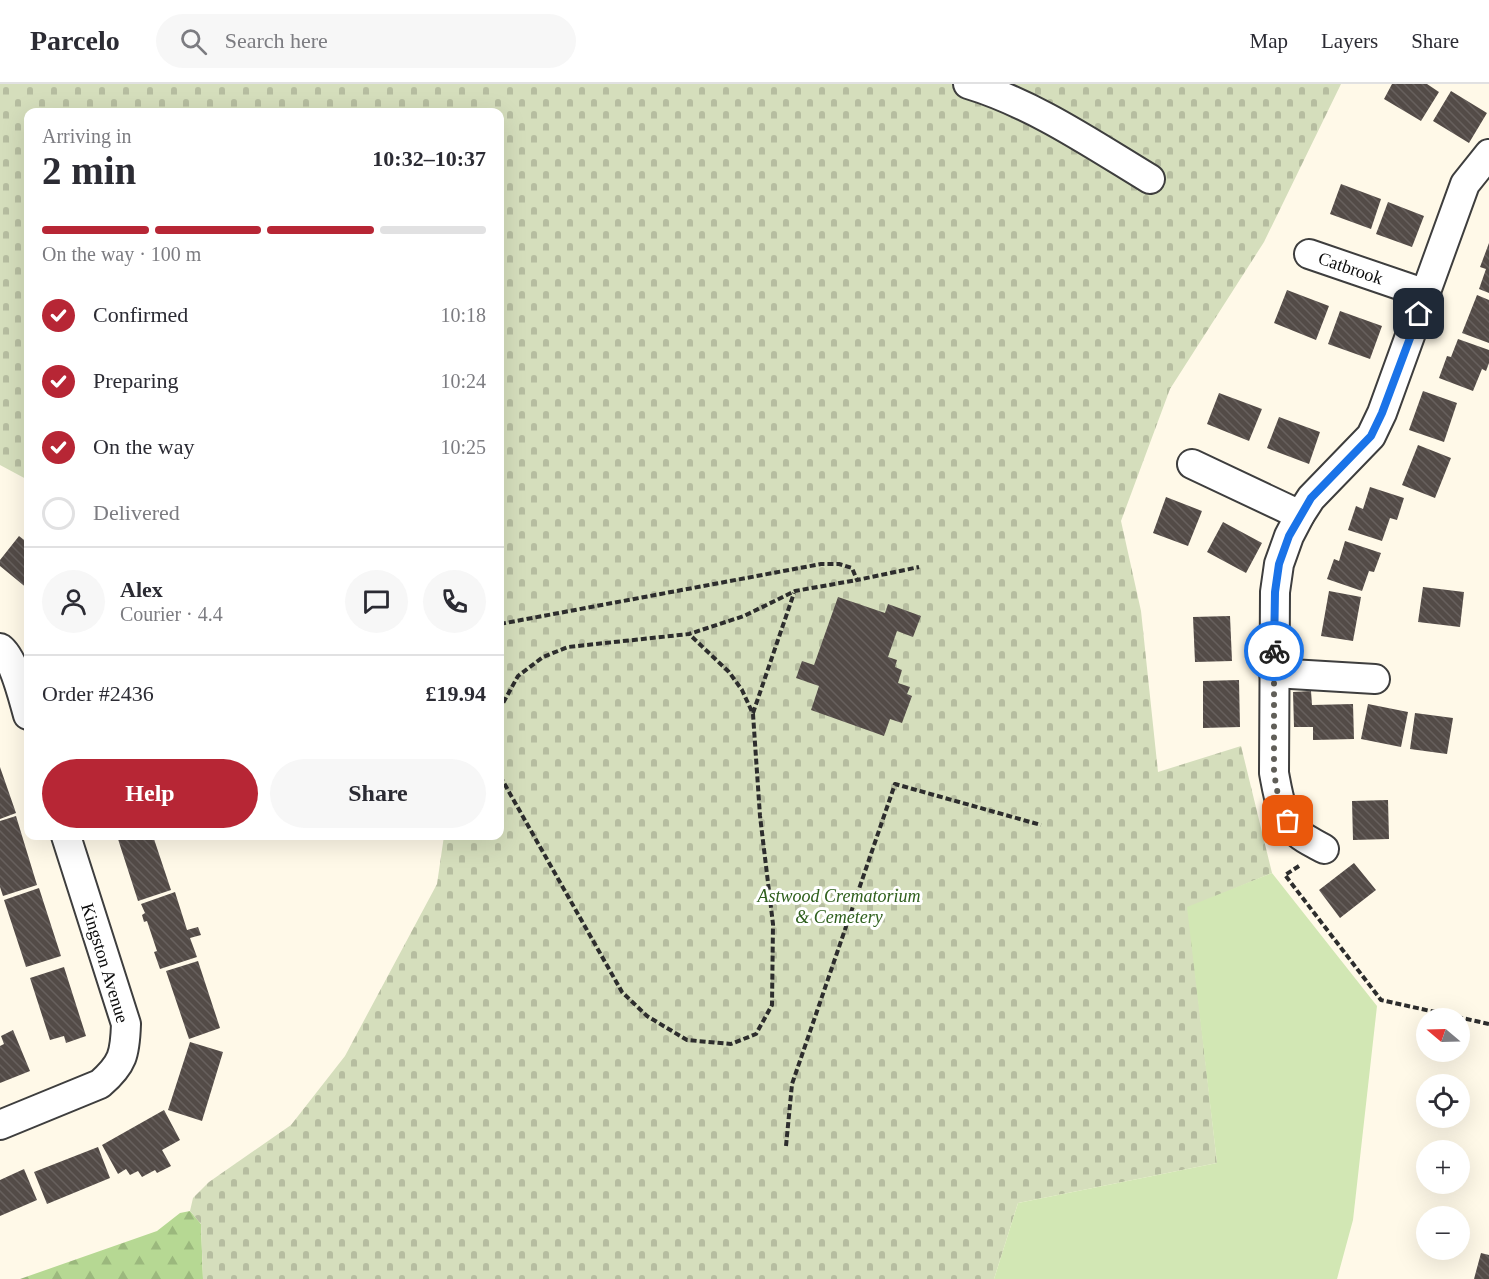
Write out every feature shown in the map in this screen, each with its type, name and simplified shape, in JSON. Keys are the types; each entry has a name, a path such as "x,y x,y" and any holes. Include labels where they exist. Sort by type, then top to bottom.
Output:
{"street":[{"path":"968,84 997,93 1041,114 1150,179"},
{"path":"1324,849 1299,834 1288,821 1279,801 1274,773 1275,592 1279,564 1289,536 1311,498 1371,436 1382,413 1465,184 1489,154"},
{"name":"Catbrook","path":"1309,254 1426,294"},
{"path":"1192,464 1300,515"},
{"path":"0,648 6,652 24,702"},
{"path":"1274,673 1375,679"},
{"name":"Kingston Avenue","path":"0,1125 100,1084 114,1073 122,1058 126,1024 67,840"}],"path":[{"path":"504,623 821,564 838,564 852,568 857,580"},
{"path":"504,701 518,676 543,657 568,647 689,634 744,616 795,591 919,567"},
{"path":"753,714 795,591"},
{"path":"504,783 622,992 647,1016 687,1040 731,1044 756,1034 772,1005 773,924 760,816 753,714 742,690 729,672 689,634"},
{"path":"786,1146 792,1084 895,784 1041,825"},
{"path":"1324,849 1285,875 1381,1000 1489,1024"}],"green space":[{"name":"Astwood Crematorium & Cemetery","path":"0,84 1341,84 1264,242 1170,389 1121,521 1141,611 1158,772 1241,746 1272,873 1188,908 1217,1163 1018,1203 994,1279 203,1279 201,1224 190,1211 193,1198 209,1182 291,1125 345,1056 437,884 443,840 504,840 504,108 24,108 24,478 0,465"},
{"path":"1272,873 1377,1006 1353,1220 1337,1279 994,1279 1018,1203 1217,1163 1187,907"},
{"path":"190,1211 201,1224 203,1279 20,1279 157,1231 180,1213"}],"building":[{"path":"1392,84 1427,84 1439,92 1421,121 1384,99"},
{"path":"1451,91 1487,113 1469,143 1433,121"},
{"path":"1341,184 1381,199 1371,229 1330,214"},
{"path":"1388,202 1424,216 1412,247 1376,234"},
{"path":"1489,243 1489,293 1479,289 1486,269 1480,267"},
{"path":"1287,290 1329,306 1316,340 1274,323"},
{"path":"1477,295 1489,300 1489,343 1462,333"},
{"path":"1340,311 1382,326 1370,359 1328,344"},
{"path":"1458,339 1489,350 1489,363 1486,371 1482,369 1473,391 1439,378 1447,356 1451,357"},
{"path":"1423,391 1457,403 1444,442 1409,430"},
{"path":"1219,393 1262,409 1249,441 1207,424"},
{"path":"1279,417 1320,432 1309,464 1267,448"},
{"path":"1418,445 1451,458 1435,498 1402,485"},
{"path":"1370,487 1404,498 1397,520 1390,518 1382,541 1348,530 1356,506 1363,509"},
{"path":"1166,497 1202,511 1188,546 1153,533"},
{"path":"1223,522 1262,543 1246,573 1207,552"},
{"path":"19,536 24,540 24,586 0,566 0,560"},
{"path":"1345,541 1381,553 1374,572 1369,571 1362,591 1327,579 1334,559 1339,561"},
{"path":"1423,587 1464,592 1460,627 1418,622"},
{"path":"1329,591 1361,597 1353,641 1321,636"},
{"path":"838,597 885,613 888,604 921,616 913,637 897,631 888,657 897,660 895,667 902,670 898,683 910,687 907,694 912,696 902,723 890,719 884,736 811,710 819,686 796,678 802,661 814,665"},
{"path":"1230,616 1232,661 1195,662 1193,617"},
{"path":"1239,680 1240,727 1203,728 1203,681"},
{"path":"1311,691 1312,705 1353,704 1354,739 1313,740 1313,727 1294,727 1293,692"},
{"path":"1368,704 1408,712 1401,747 1361,739"},
{"path":"1415,713 1453,718 1447,754 1410,749"},
{"path":"0,767 16,813 0,819"},
{"path":"1388,800 1389,839 1353,840 1352,801"},
{"path":"16,816 37,885 3,896 0,887 0,821"},
{"path":"118,840 154,840 171,890 138,901"},
{"path":"1354,863 1376,890 1340,918 1319,890"},
{"path":"39,888 61,956 26,967 4,900"},
{"path":"175,892 187,930 198,927 201,935 190,938 197,957 160,969 154,952 157,951 147,921 144,922 142,915 145,913 141,904"},
{"path":"198,961 220,1028 189,1039 166,971"},
{"path":"64,967 86,1036 66,1043 64,1036 50,1040 30,978"},
{"path":"13,1030 30,1071 0,1083 0,1046 4,1044 1,1036"},
{"path":"190,1042 223,1052 202,1121 168,1110"},
{"path":"164,1110 180,1140 162,1150 171,1166 157,1173 155,1170 142,1177 138,1171 130,1175 126,1169 118,1174 102,1145"},
{"path":"98,1147 110,1178 47,1204 34,1172"},
{"path":"24,1169 37,1200 0,1216 0,1180"},
{"path":"1481,1253 1489,1255 1489,1279 1474,1279"}],"way so far":[{"path":"1274,651 1274,773 1279,801 1288,821"}],"route":[{"path":"1274,651 1275,592 1279,564 1289,536 1311,498 1371,436 1382,413 1419,314"}]}
